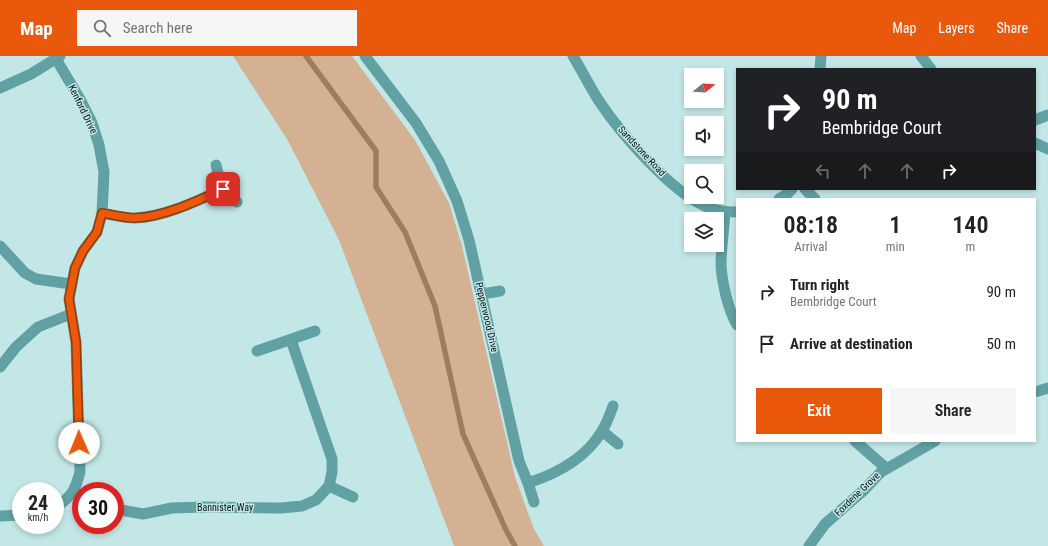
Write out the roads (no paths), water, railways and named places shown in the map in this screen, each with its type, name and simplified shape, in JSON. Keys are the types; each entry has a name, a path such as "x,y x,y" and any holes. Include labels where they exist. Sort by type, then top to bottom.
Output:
{"street":[{"name":"Pepperwood Drive","path":"365,56 416,123 439,161 457,201 482,294 519,461 534,502"},
{"name":"Sandstone Road","path":"573,56 599,101 621,130 675,186 690,198 707,207 725,212 736,212"},
{"path":"820,68 821,56"},
{"path":"921,56 930,68"},
{"path":"0,88 31,74 58,58"},
{"name":"Kenford Drive","path":"58,58 92,123 99,145 104,172 102,213 97,232 83,251 75,268 69,299 76,342 79,482"},
{"path":"1036,120 1048,115"},
{"path":"1036,143 1048,149"},
{"path":"216,165 223,189 229,197 237,202"},
{"path":"102,213 135,218 155,215 183,206 223,189"},
{"path":"781,198 791,190"},
{"path":"806,190 814,198"},
{"path":"725,212 721,265 726,295 732,316 736,322"},
{"path":"0,246 26,273 36,279 71,284"},
{"path":"482,294 500,291"},
{"path":"0,367 16,347 38,327 71,314"},
{"path":"257,351 315,332"},
{"path":"291,340 332,459 332,472 329,486 353,497"},
{"path":"1036,392 1048,388"},
{"path":"528,483 562,469 576,459 590,446 602,431 614,406"},
{"path":"602,431 618,444"},
{"path":"856,442 886,468"},
{"name":"Foxdene Grove","path":"809,546 825,524 864,490 881,472 933,442"},
{"name":"Bannister Way","path":"124,510 143,514 172,508 204,506 302,506 316,500 329,486"},
{"path":"64,502 72,495"},
{"path":"0,516 12,515"}],"waterway":[{"path":"306,56 376,151 376,187 405,232 435,306 463,434 506,530 515,546"}]}
